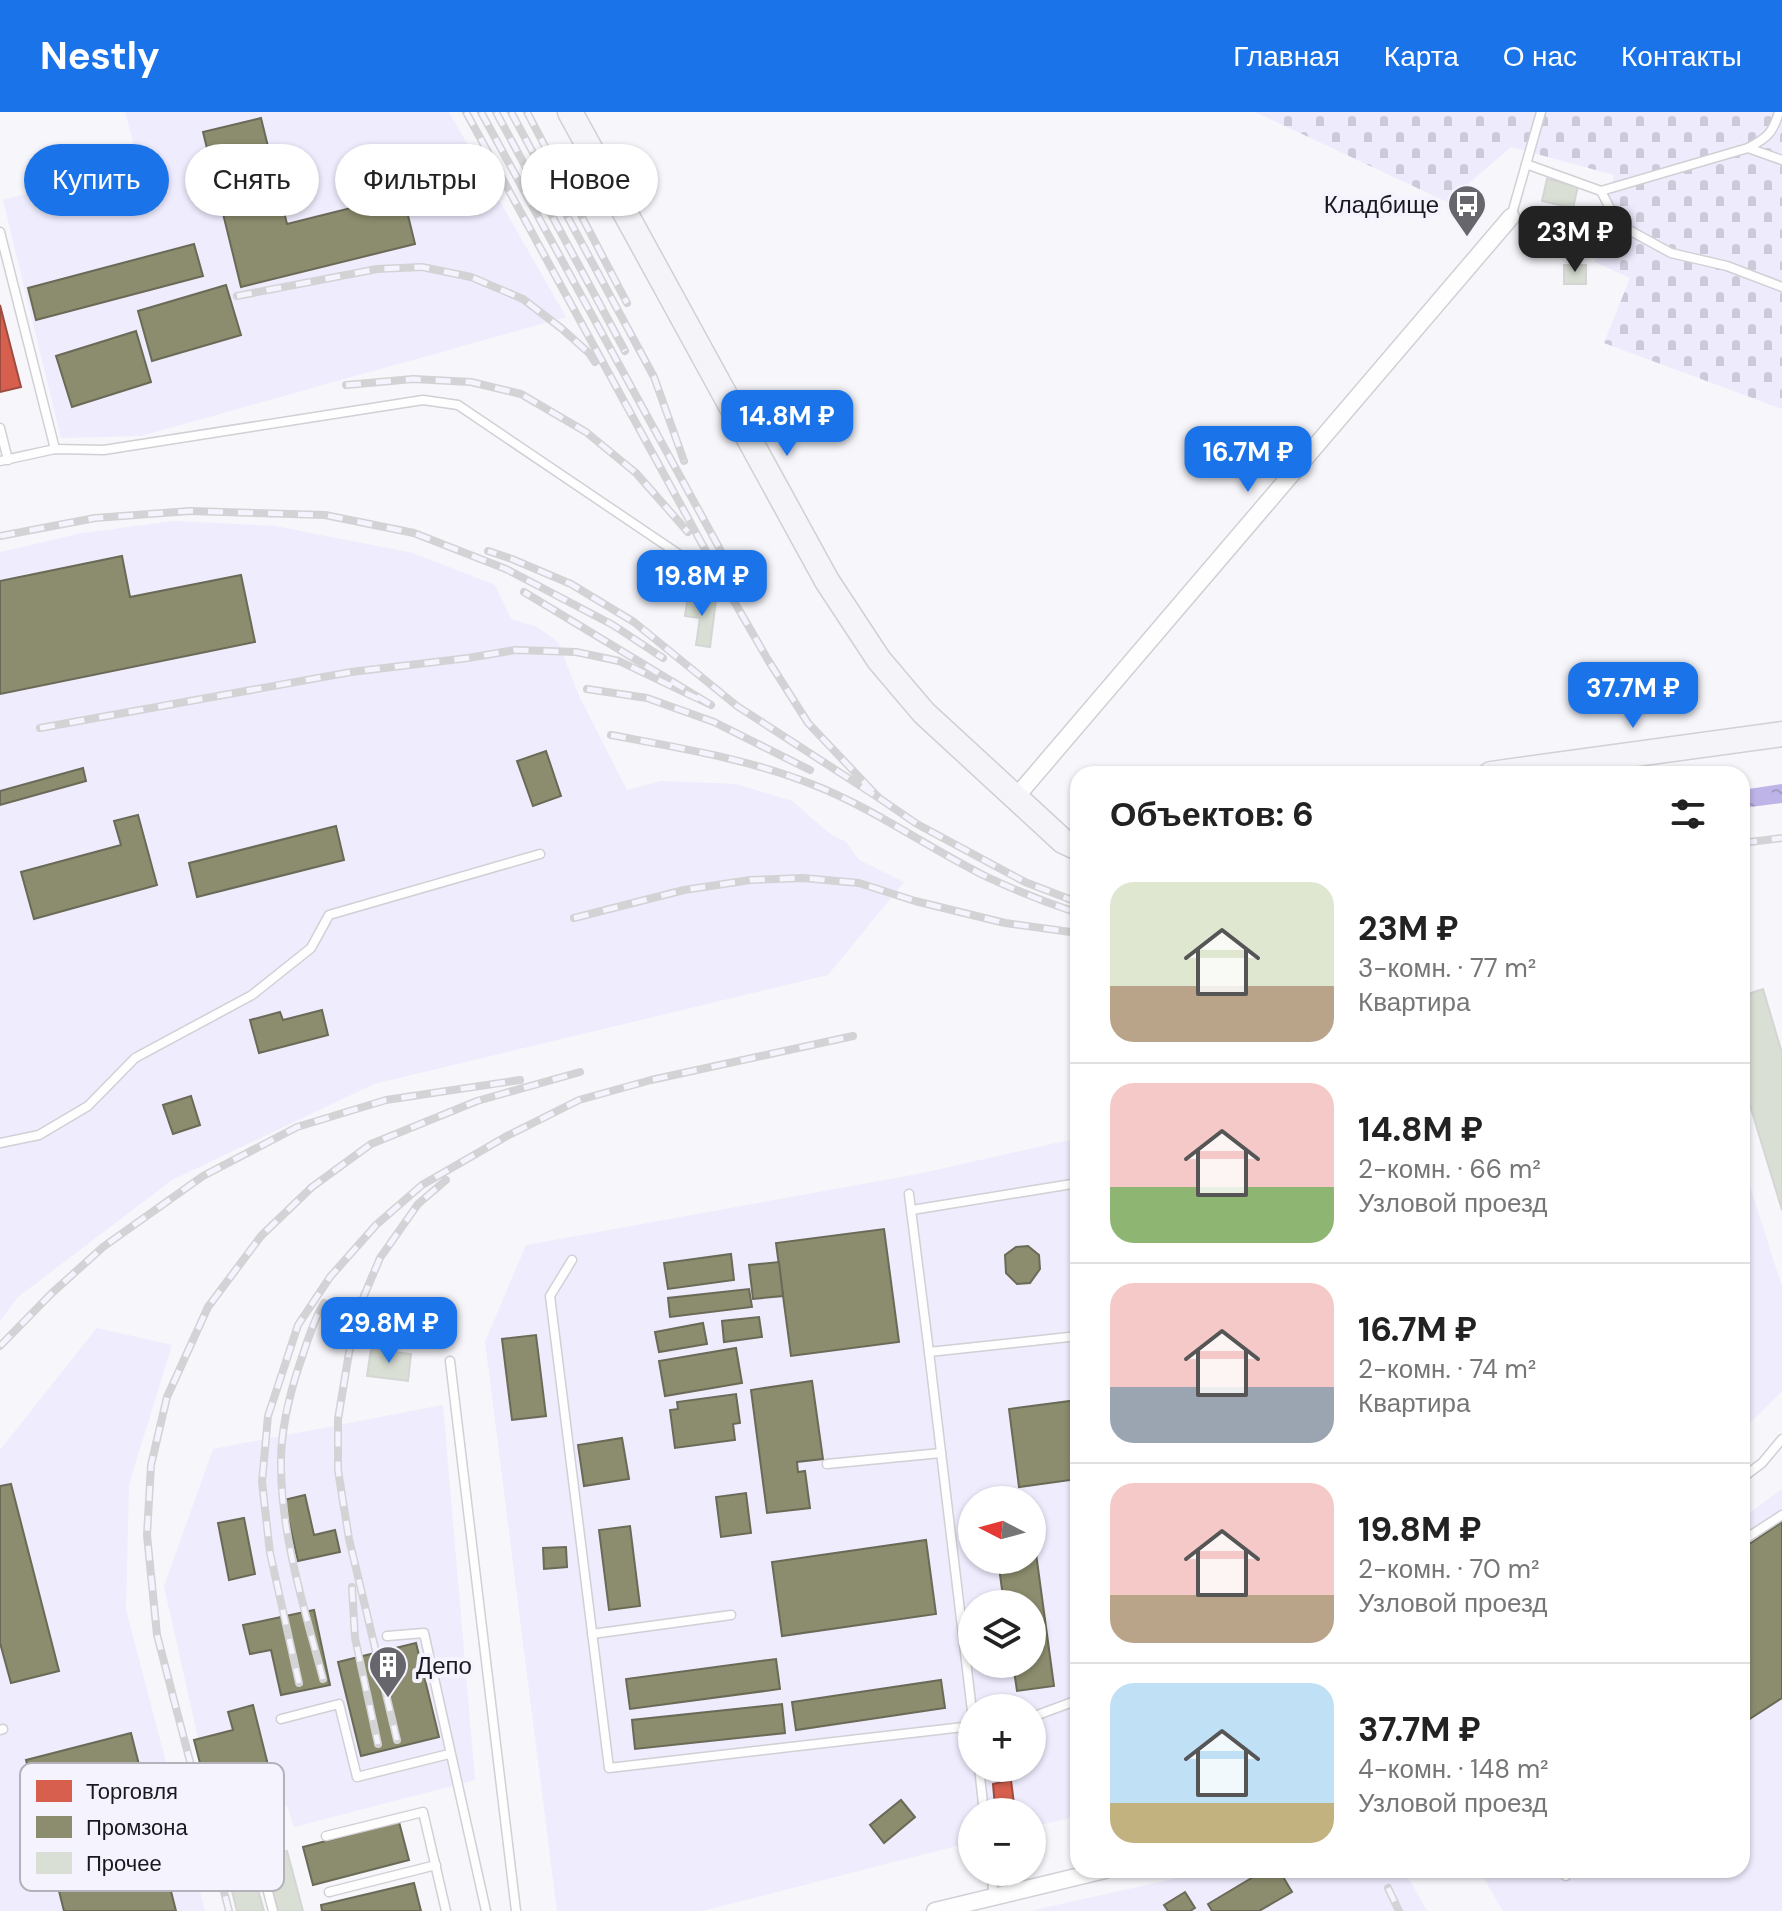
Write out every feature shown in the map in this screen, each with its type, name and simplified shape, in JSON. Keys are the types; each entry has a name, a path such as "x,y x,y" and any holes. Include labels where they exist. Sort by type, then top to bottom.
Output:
{"street":[{"path":"570,112 827,581 879,660 924,713 1070,844"},
{"path":"1016,797 1511,217"},
{"path":"1549,766 1782,734"},
{"path":"935,1911 1072,1878"}],"lane":[{"path":"1511,217 1541,112"},
{"path":"1526,164 1601,191 1748,148 1772,132 1779,112"},
{"path":"1748,148 1782,160"},
{"path":"1601,191 1618,224 1671,253 1727,266 1782,287"},
{"path":"0,232 55,449"},
{"path":"0,428 4,461 55,449 104,450 423,400 458,405 683,557 711,585"},
{"path":"0,1143 39,1135 88,1106 135,1058 252,995 311,948 329,915 540,854"},
{"path":"912,1210 1070,1184"},
{"path":"909,1194 970,1694"},
{"path":"572,1260 550,1296 609,1768 958,1728"},
{"path":"929,1352 1070,1337"},
{"path":"450,1361 514,1911"},
{"path":"1750,1472 1782,1439"},
{"path":"827,1464 941,1453"},
{"path":"1750,1536 1782,1515"},
{"path":"592,1634 731,1615"},
{"path":"387,1636 424,1633 486,1911"},
{"path":"1046,1712 1070,1703"},
{"path":"281,1719 339,1704 357,1777 449,1754"},
{"path":"326,1836 423,1812 446,1911"},
{"path":"329,1892 436,1865"},
{"path":"993,1886 995,1897"},
{"path":"268,1891 273,1911"}],"shaded area":[{"path":"125,112 449,112 467,144 335,144 335,216 505,216 505,210 566,317 141,436 61,438 3,200 24,194 24,216 169,216 169,144 134,144"},
{"path":"174,521 275,526 413,553 495,585 511,619 537,627 558,642 579,696 627,790 661,781 736,784 792,801 829,833 846,842 859,860 904,882 828,975 374,1084 172,1180 18,1297 0,1321 0,552 83,533"},
{"path":"1070,1140 1070,1818 1046,1824 1046,1798 958,1798 958,1846 702,1911 557,1911 485,1342 526,1245 918,1174"},
{"path":"1750,1186 1782,1287 1782,1391 1750,1423"},
{"path":"97,1328 172,1345 129,1484 126,1610 166,1763 20,1763 20,1891 200,1891 205,1911 0,1911 0,1450"},
{"path":"443,1405 475,1780 294,1827 287,1805 284,1806 284,1763 204,1763 164,1586 213,1449"},
{"path":"1782,1489 1782,1911 1503,1911 1484,1878 1750,1878 1750,1512"},
{"path":"1177,1878 1408,1878 1427,1911 1030,1911"}],"green space":[{"path":"1255,112 1782,112 1782,409 1604,343 1630,278 1595,262 1614,175 1511,147 1447,202"}],"water":[{"path":"1782,784 1782,803 1750,807 1750,789"}],"building: Торговля":[{"path":"0,305 21,387 0,392"},
{"path":"1011,1782 1013,1798 994,1798 993,1784"}],"building: Промзона":[{"path":"261,118 267,144 206,144 203,132"},
{"path":"335,212 335,216 408,216 415,244 241,287 224,216 285,216 287,224"},
{"path":"194,244 203,276 36,320 28,288"},
{"path":"226,285 241,335 152,361 138,311"},
{"path":"136,331 151,382 72,407 56,356"},
{"path":"122,556 130,597 241,575 255,642 0,694 0,581"},
{"path":"546,751 561,796 533,806 517,761"},
{"path":"83,768 86,781 0,805 0,791"},
{"path":"138,815 157,885 34,919 21,872 121,845 114,821"},
{"path":"336,826 344,860 197,897 189,863"},
{"path":"322,1010 328,1035 259,1053 250,1020 280,1012 283,1020"},
{"path":"191,1096 200,1125 173,1134 163,1105"},
{"path":"884,1229 899,1342 791,1356 776,1243"},
{"path":"1028,1246 1039,1255 1040,1269 1030,1283 1017,1284 1006,1273 1005,1255 1016,1247"},
{"path":"731,1254 734,1280 668,1289 664,1263"},
{"path":"779,1262 783,1296 753,1299 749,1265"},
{"path":"749,1289 752,1307 670,1317 668,1298"},
{"path":"759,1317 762,1337 724,1342 722,1321"},
{"path":"703,1323 707,1344 659,1352 655,1332"},
{"path":"536,1335 546,1416 512,1420 502,1339"},
{"path":"736,1348 742,1383 665,1396 659,1361"},
{"path":"812,1381 823,1459 797,1462 798,1472 805,1471 810,1508 767,1513 751,1390"},
{"path":"736,1394 740,1423 733,1424 735,1440 675,1448 670,1410 678,1409 677,1402"},
{"path":"1070,1401 1070,1480 1019,1486 1009,1409"},
{"path":"622,1438 629,1479 584,1486 578,1445"},
{"path":"11,1484 59,1671 11,1683 0,1643 0,1486"},
{"path":"746,1493 751,1533 721,1537 716,1497"},
{"path":"305,1495 314,1535 335,1530 340,1552 298,1561 284,1500"},
{"path":"244,1518 255,1574 229,1580 218,1523"},
{"path":"1782,1522 1782,1698 1750,1719 1750,1544"},
{"path":"630,1526 640,1606 609,1610 599,1530"},
{"path":"926,1540 936,1614 782,1636 772,1562"},
{"path":"566,1547 567,1567 544,1569 543,1548"},
{"path":"1000,1574 1039,1574 1041,1590 1002,1590"},
{"path":"314,1610 330,1685 281,1695 271,1650 250,1654 243,1625"},
{"path":"1046,1627 1054,1686 1017,1691 1015,1678 1046,1678"},
{"name":"Депо","path":"416,1643 439,1737 361,1756 338,1662"},
{"path":"776,1659 780,1689 630,1709 626,1679"},
{"path":"941,1680 945,1708 796,1730 792,1702"},
{"path":"782,1704 785,1733 635,1749 632,1720"},
{"path":"253,1705 268,1763 200,1763 194,1740 233,1730 228,1712"},
{"path":"131,1733 139,1763 27,1763 26,1760"},
{"path":"901,1800 915,1817 884,1843 870,1825"},
{"path":"399,1822 409,1860 313,1885 303,1847"},
{"path":"1252,1878 1284,1878 1292,1892 1259,1911 1212,1911 1208,1904"},
{"path":"414,1883 421,1911 322,1911 321,1905"},
{"path":"59,1891 171,1891 176,1911 64,1911"},
{"path":"1185,1892 1195,1908 1190,1911 1168,1911 1164,1905"}],"building: Прочее":[{"path":"1547,179 1578,186 1573,208 1542,201"},
{"path":"1564,265 1586,265 1586,284 1564,284"},
{"path":"688,596 716,600 710,647 696,645 700,618 685,616"},
{"path":"1763,989 1782,1053 1782,1210 1750,1105 1750,993"},
{"path":"371,1349 411,1354 408,1381 367,1376"},
{"path":"287,1851 303,1911 278,1911 272,1891 284,1891 284,1852"},
{"path":"232,1891 258,1891 264,1911 237,1911"}],"railway":[{"path":"466,112 768,660 808,723 879,798 737,706 634,622 571,584 488,551"},
{"path":"481,112 722,553 733,579"},
{"path":"496,112 625,351"},
{"path":"511,112 654,377 684,461"},
{"path":"527,112 627,303"},
{"path":"237,296 377,269 422,267 471,277 523,299 561,328 595,362"},
{"path":"346,385 413,379 471,382 521,394 586,432 636,473 688,532"},
{"path":"0,536 95,518 190,511 325,515 414,533 506,569 613,625 663,658"},
{"path":"40,728 351,672 515,650 576,652 619,661 711,705 524,592"},
{"path":"587,689 647,698 714,722 810,770"},
{"path":"611,735 739,761 814,785 858,805 987,877 1070,910"},
{"path":"879,798 917,824 1025,882 1070,899"},
{"path":"1750,842 1782,838"},
{"path":"574,918 684,890 750,880 803,878 859,883 915,901 1005,923 1070,932"},
{"path":"299,1683 270,1553 262,1482 268,1416 298,1325 330,1277 376,1225 422,1185 507,1136 579,1100 651,1080 853,1036"},
{"path":"190,1763 157,1635 147,1535 151,1465 167,1397 208,1307 261,1236 312,1187 371,1144 477,1101 580,1072"},
{"path":"0,1346 103,1247 203,1176 297,1127 386,1100 520,1080"},
{"path":"397,1740 349,1539 338,1470 338,1419 355,1317 380,1258 418,1204 446,1180"},
{"path":"323,1679 290,1548 281,1468 289,1400 311,1331 324,1303"},
{"path":"352,1587 355,1638 378,1744"},
{"path":"1388,1888 1399,1911"},
{"path":"224,1891 229,1911"}],"place":[{"name":"Кладбище","path":"1467,238"},
{"name":"Депо","path":"388,1699"}]}
